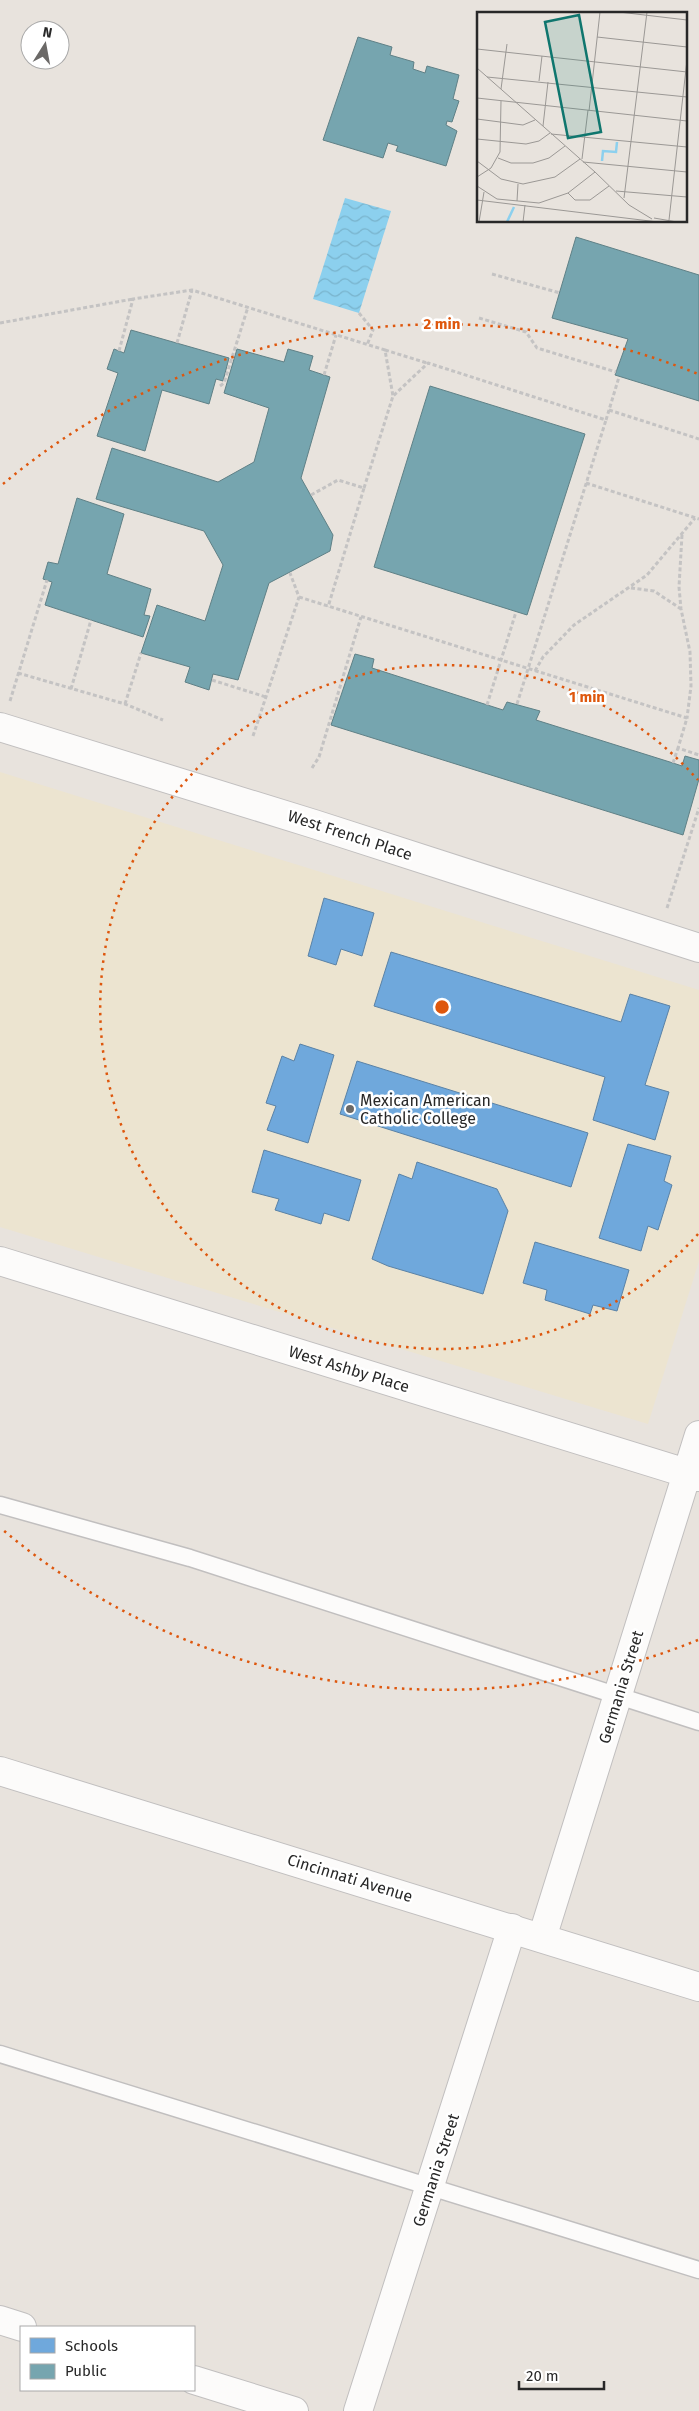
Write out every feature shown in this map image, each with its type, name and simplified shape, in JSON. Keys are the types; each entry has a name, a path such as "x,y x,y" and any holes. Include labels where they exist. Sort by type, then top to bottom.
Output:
{"street":[{"name":"West French Place","path":"0,727 314,824 699,948"},
{"name":"West Ashby Place","path":"0,1261 693,1475"},
{"name":"Germania Street","path":"542,1938 618,1697 693,1475 699,1435"},
{"name":"Cincinnati Avenue","path":"0,1771 699,1987"},
{"name":"Germania Street","path":"358,2411 512,1928"},
{"path":"0,2320 20,2326"},
{"path":"195,2380 294,2411"}],"lane":[{"path":"0,1505 190,1558 699,1722"},
{"path":"0,2054 699,2270"}],"path":[{"path":"492,274 560,293"},
{"path":"178,343 192,290"},
{"path":"0,323 192,290 606,420"},
{"path":"118,351 133,299"},
{"path":"220,386 224,383 248,307"},
{"path":"359,313 373,330 366,345"},
{"path":"479,318 526,332 537,348 616,372"},
{"path":"324,375 336,335"},
{"path":"328,607 393,396 385,350"},
{"path":"393,396 428,363"},
{"path":"517,704 619,377"},
{"path":"609,410 699,439"},
{"path":"311,495 338,480 364,488"},
{"path":"535,671 543,657 574,625 611,598 630,588 647,574 697,518 586,483"},
{"path":"673,763 687,718 691,686 690,652 681,609 679,570 682,534"},
{"path":"253,736 299,596 290,573"},
{"path":"0,727 47,580"},
{"path":"630,588 654,591 681,609"},
{"path":"299,596 328,607 687,718"},
{"path":"487,705 516,612"},
{"path":"312,768 319,757 361,617"},
{"path":"71,689 91,620"},
{"path":"125,704 141,653"},
{"path":"18,673 125,704 163,720"},
{"path":"212,680 266,697"},
{"path":"678,748 699,755"},
{"path":"658,935 699,808"}],"shaded area":[{"name":"Mexican American Catholic College","path":"0,772 699,990 699,1261 648,1424 0,1227"}],"water":[{"path":"345,198 391,211 359,313 313,299"}],"building: Schools":[{"path":"324,898 374,913 362,956 341,949 336,965 308,956"},
{"path":"391,952 621,1022 630,994 670,1006 645,1085 669,1092 655,1140 593,1120 605,1077 374,1006"},
{"path":"300,1044 334,1055 308,1143 267,1130 276,1106 266,1103 282,1056 294,1061"},
{"path":"357,1061 588,1133 571,1187 340,1114"},
{"path":"628,1144 671,1156 664,1181 672,1185 658,1230 648,1226 641,1251 599,1238"},
{"path":"264,1150 361,1180 349,1221 324,1213 321,1224 275,1210 279,1199 252,1192"},
{"path":"417,1162 497,1189 508,1211 483,1294 388,1266 372,1259 399,1174 412,1179"},
{"path":"535,1242 629,1270 617,1311 593,1305 590,1314 545,1300 547,1290 523,1283"}],"building: Public":[{"path":"358,37 392,47 390,55 414,62 413,69 425,73 427,66 459,75 453,99 459,101 452,122 447,121 446,125 457,131 446,166 396,151 398,146 388,143 383,158 323,140"},
{"path":"576,237 699,275 699,401 615,375 628,339 552,318"},
{"path":"131,330 229,358 223,381 216,379 209,404 162,390 145,451 97,436 118,373 107,369 114,349 124,353"},
{"path":"237,349 284,362 288,349 313,356 309,370 330,377 301,478 333,535 330,551 269,583 238,680 213,674 209,690 185,682 190,667 141,653 157,605 205,621 223,565 204,531 96,499 112,448 218,482 254,462 269,408 224,393"},
{"path":"430,386 585,434 527,615 374,567"},
{"path":"77,498 124,514 107,574 151,589 144,615 150,616 143,637 45,605 52,582 43,579 48,562 58,564"},
{"path":"355,654 374,659 372,668 503,710 507,702 540,711 536,720 682,766 685,756 699,760 699,779 683,835 331,725"}],"place":[{"name":"Mexican American Catholic College","path":"350,1109"}]}
